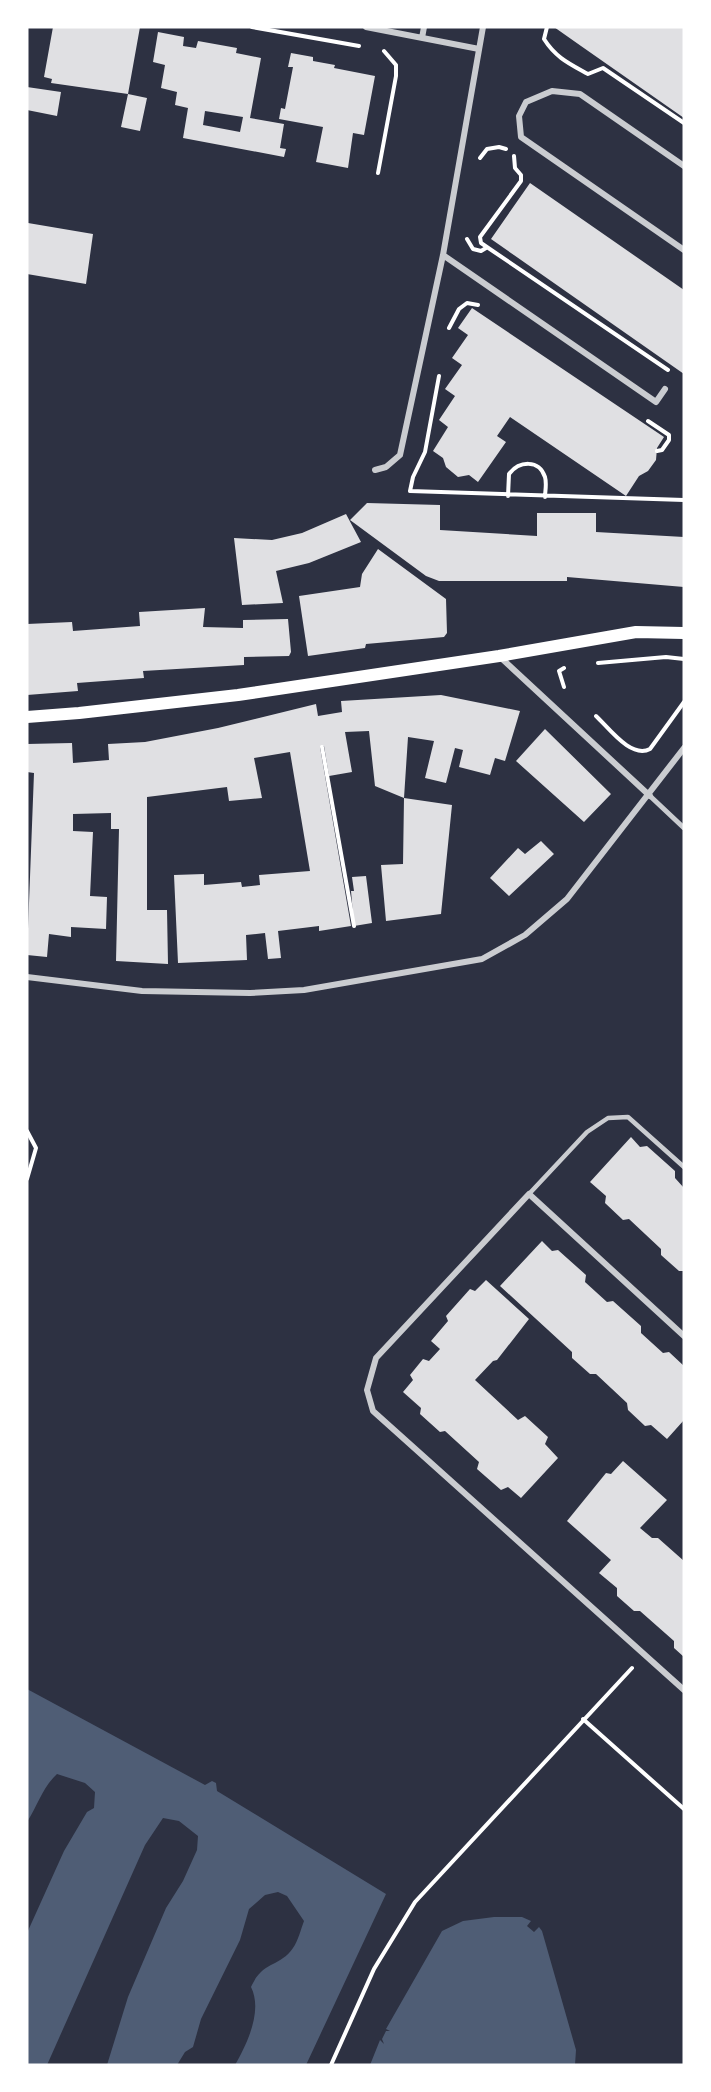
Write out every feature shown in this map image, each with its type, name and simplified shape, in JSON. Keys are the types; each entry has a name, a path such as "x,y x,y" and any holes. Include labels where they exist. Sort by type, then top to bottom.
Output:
{"main road":[{"path":"27,717 238,695 499,656 636,632 684,633"}],"street":[{"path":"366,27 479,48"},
{"path":"422,38 424,27"},
{"path":"375,470 386,466 400,455 443,255 483,27"},
{"path":"684,166 580,94 552,91 526,102 519,116 521,137 684,250"},
{"path":"443,255 656,402 665,389"},
{"path":"499,656 684,828"},
{"path":"27,977 142,991 250,993 304,990 482,960 525,935 567,898 650,796 684,748"},
{"path":"684,1336 529,1194 376,1358 367,1390 373,1411 684,1690"}],"lane":[{"path":"529,1194 587,1132 608,1118 628,1117 684,1167"}],"path":[{"path":"252,27 363,47"},
{"path":"547,27 544,39 553,53 568,64 588,74 603,68 684,123"},
{"path":"374,49 385,51 396,65 378,173"},
{"path":"478,165 487,149 499,147 508,150 514,156 515,168 521,175 521,181 480,237 481,243 674,374"},
{"path":"466,234 467,242 473,249 481,251 486,248"},
{"path":"447,337 459,309 467,303 477,304 486,310"},
{"path":"440,370 425,452 413,477 410,491 684,500"},
{"path":"640,415 669,435 669,440 662,450 657,451"},
{"path":"508,496 509,474 518,465 531,464 542,471 546,484 544,497"},
{"path":"589,664 666,657 684,659"},
{"path":"567,666 559,671 560,678 563,686 571,693"},
{"path":"595,715 635,751 644,753 650,749 684,702"},
{"path":"322,747 354,926"},
{"path":"27,1131 36,1148 27,1179"},
{"path":"331,2065 374,1969 415,1902 645,1654"},
{"path":"583,1719 684,1809"}],"water":[{"path":"27,1689 205,1785 212,1781 216,1783 217,1791 386,1894 306,2065 235,2065 252,2027 255,2006 251,1987 261,1972 282,1959 293,1948 304,1921 287,1896 278,1892 265,1895 249,1909 240,1940 201,2019 193,2047 185,2052 177,2065 107,2065 128,1997 166,1908 183,1881 197,1850 198,1836 179,1821 163,1818 145,1845 47,2065 27,2065 27,1933 64,1851 87,1812 94,1808 95,1792 85,1783 57,1774 44,1791 27,1822"},
{"path":"494,1917 522,1917 531,1921 527,1926 534,1932 539,1927 542,1931 576,2050 575,2065 370,2065 380,2040 384,2044 382,2039 386,2031 390,2031 386,2029 442,1931 463,1921"}],"building":[{"path":"53,27 140,27 128,94 51,83 52,79 44,77"},
{"path":"554,27 684,27 684,118 581,46"},
{"path":"158,32 184,37 183,46 196,48 198,41 237,48 236,53 261,58 250,118 284,124 280,148 286,149 284,157 183,138 188,108 175,105 177,92 161,88 165,65 153,62","holes":["205,111 243,117 240,132 203,125"]},
{"path":"291,53 313,57 313,61 335,65 334,68 375,76 364,135 353,133 348,168 316,162 323,127 279,119 281,108 285,109 293,67 288,67"},
{"path":"27,87 61,92 57,116 27,110"},
{"path":"128,94 147,98 140,131 121,127"},
{"path":"530,183 684,290 684,374 491,239"},
{"path":"28,223 93,234 86,284 27,274"},
{"path":"472,308 664,437 657,448 656,460 648,471 639,476 626,496 510,417 497,436 506,442 478,482 469,475 458,477 446,467 443,458 433,451 448,427 439,420 455,396 445,389 462,365 452,358 468,335 458,328"},
{"path":"367,503 440,505 440,530 537,536 537,513 596,513 596,532 684,537 684,587 567,577 567,581 439,581 426,576 350,520"},
{"path":"346,514 361,542 309,563 276,571 283,603 242,605 234,538 272,540 302,533"},
{"path":"378,549 446,599 447,633 444,637 366,644 365,648 308,656 299,596 360,587 362,574"},
{"path":"205,608 203,627 243,628 243,620 288,619 291,652 289,656 244,657 244,665 143,671 144,678 77,683 78,691 27,695 27,624 72,622 73,631 140,626 139,612"},
{"path":"441,695 520,711 505,761 495,758 490,775 459,767 463,750 455,748 446,783 425,778 434,741 408,737 404,798 375,786 369,731 345,732 352,772 329,776 324,746 320,747 351,926 319,931 319,926 278,931 281,958 268,959 265,933 246,935 247,960 178,963 174,875 204,874 204,885 241,882 242,887 260,885 259,875 310,871 290,752 254,758 262,798 229,801 227,787 147,797 147,910 167,910 168,964 116,961 119,829 111,829 111,813 73,814 73,831 93,832 90,896 107,897 106,929 71,927 71,937 49,934 47,957 27,955 34,773 27,772 27,744 72,743 73,763 109,760 108,744 145,742 218,728 316,704 318,716 342,712 341,701"},
{"path":"545,729 611,794 584,822 516,761"},
{"path":"404,798 452,805 441,914 386,921 381,865 403,864"},
{"path":"541,841 554,854 509,896 490,878 518,848 525,854"},
{"path":"366,876 372,923 354,926 352,877"},
{"path":"631,1137 640,1147 647,1146 675,1171 675,1178 684,1188 684,1271 679,1271 661,1255 661,1249 629,1219 623,1220 605,1203 606,1196 590,1182"},
{"path":"542,1241 552,1251 558,1250 586,1275 585,1282 607,1302 613,1301 641,1326 641,1333 663,1353 669,1352 684,1366 684,1420 667,1439 651,1425 645,1426 628,1410 627,1403 596,1374 590,1374 572,1358 572,1352 500,1286"},
{"path":"486,1280 529,1319 497,1360 493,1361 475,1380 518,1420 525,1416 548,1437 545,1444 558,1458 521,1498 508,1487 501,1490 477,1469 479,1462 445,1431 440,1432 420,1414 421,1408 403,1392 413,1380 410,1375 423,1359 429,1361 440,1349 431,1341 448,1321 446,1316 470,1289 475,1291"},
{"path":"623,1461 667,1500 640,1528 652,1538 658,1538 684,1561 684,1657 674,1648 674,1641 640,1611 634,1611 617,1596 617,1588 599,1573 611,1560 567,1521 606,1473 611,1474"}]}
